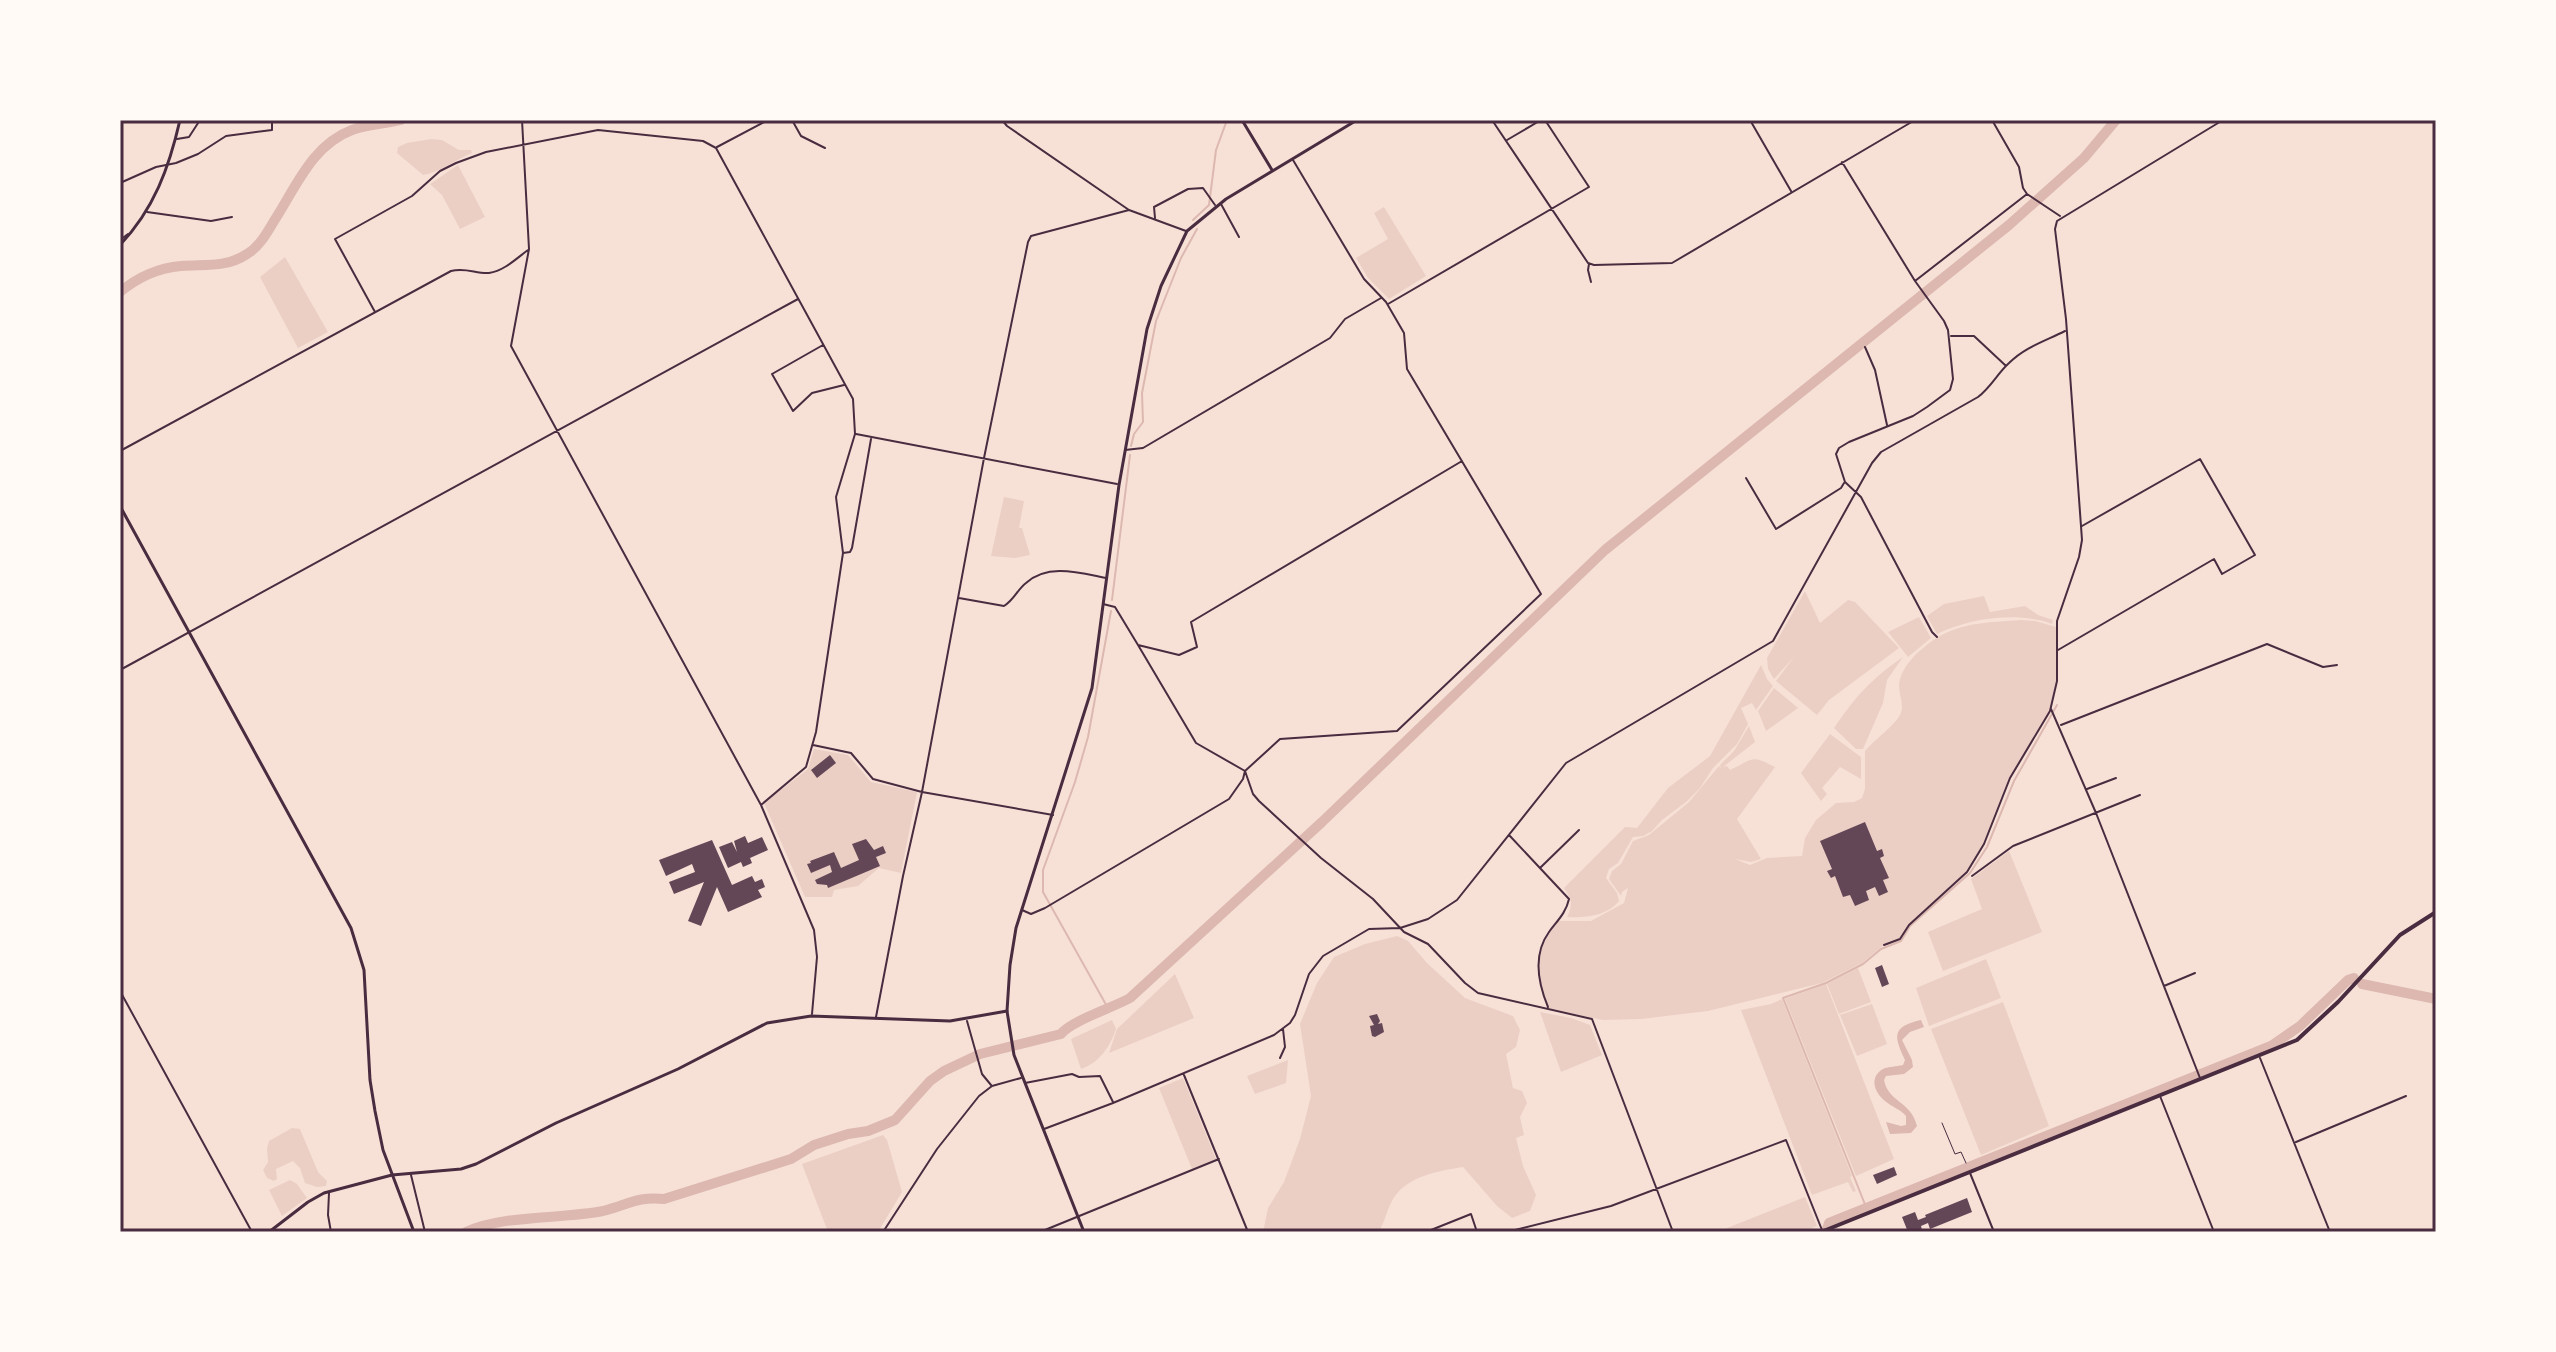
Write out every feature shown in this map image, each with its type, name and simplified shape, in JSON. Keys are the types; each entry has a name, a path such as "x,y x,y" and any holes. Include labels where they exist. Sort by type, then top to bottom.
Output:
{"main road":[{"path":"120,243 137,226 160,189 180,120"},
{"path":"1242,120 1272,170"},
{"path":"1084,1232 1014,1055 1007,1011 1013,943 1092,688 1119,485 1147,329 1161,286 1187,231 1218,205 1357,120"},
{"path":"120,506 351,928 364,970 370,1080 383,1150 414,1232"},
{"path":"1824,1231 2297,1040 2338,1002 2400,935 2436,912"},
{"path":"269,1232 308,1202 329,1192 392,1175 461,1169 476,1164 556,1123 678,1069 767,1023 811,1016 950,1021 1007,1011"}],"street":[{"path":"176,139 189,137 200,120"},
{"path":"120,183 198,154 226,136 272,130 272,120"},
{"path":"522,120 529,249 511,346 761,805 814,930 817,957 811,1016"},
{"path":"716,148 768,120"},
{"path":"792,120 801,136 825,148"},
{"path":"1002,120 1129,210 1187,231"},
{"path":"1492,120 1589,264 1591,282"},
{"path":"1387,305 1589,187 1543,120 1506,141"},
{"path":"1750,120 1792,192"},
{"path":"1589,264 1672,263 1915,120"},
{"path":"1992,120 2019,167 2023,188 2028,195 2061,217"},
{"path":"1884,945 1900,939 1909,925 1967,872 1984,844 2010,778 2051,708 2057,681 2057,621 2079,557 2081,526 2063,289 2055,229 2057,221 2223,120"},
{"path":"375,312 335,239 412,196 440,171 456,163 486,152 598,130 703,141 716,148 853,399 855,434 836,497 843,553 816,732 806,767 761,805"},
{"path":"1022,910 1031,914 1045,908 1229,799 1245,771 1284,738 1397,731 1541,594 1464,460 1407,369 1404,333 1382,297 1364,279 1292,158"},
{"path":"1842,162 1915,281 1944,321 1948,337 1953,379 1950,390 1913,416 1839,448 1836,454 1845,482 1857,492 1937,637"},
{"path":"1155,219 1154,207 1198,187 1218,205 1239,237"},
{"path":"1915,281 2028,195"},
{"path":"876,1018 1028,242 1031,236 1129,210"},
{"path":"147,212 211,221 232,217"},
{"path":"120,451 451,271 462,268 489,273 499,270 529,249"},
{"path":"1125,450 1143,448 1317,346 1334,334 1345,319 1382,297"},
{"path":"120,670 799,298"},
{"path":"1044,1129 1274,1035 1295,1015 1309,974 1323,956 1369,929 1400,928 1428,919 1457,900 1566,763 1773,641 1807,576 1881,452 1978,397 1990,388 2006,365 2023,350 2065,331"},
{"path":"1948,337 1974,336 2006,365"},
{"path":"824,345 772,374 793,411 812,393 845,384"},
{"path":"1865,347 1875,370 1887,426"},
{"path":"855,434 1119,485"},
{"path":"843,553 850,552 852,548 871,437"},
{"path":"2057,651 2214,559 2222,574 2255,555 2200,459 2081,526"},
{"path":"1138,645 1179,655 1197,647 1191,622 1464,460"},
{"path":"1746,478 1776,529 1841,488 1845,482"},
{"path":"958,598 1000,606 1012,601 1029,580 1063,570 1106,578"},
{"path":"1103,604 1115,607 1196,743 1245,771 1256,798 1321,858 1373,899 1404,932 1428,944 1478,993 1592,1019 1673,1232"},
{"path":"2060,726 2267,644 2323,667 2337,665"},
{"path":"2051,708 2096,813 2201,1080"},
{"path":"812,745 851,753 873,779 922,792 1053,815"},
{"path":"2086,790 2116,778"},
{"path":"1972,876 2013,846 2140,795"},
{"path":"1541,868 1579,830"},
{"path":"1509,834 1569,899 1568,907 1546,936 1538,956 1544,997 1549,1009"},
{"path":"2164,986 2195,973"},
{"path":"120,991 252,1232"},
{"path":"967,1019 982,1074 992,1086"},
{"path":"1280,1058 1285,1047 1283,1028"},
{"path":"2260,1057 2329,1230 2321,1232"},
{"path":"883,1232 937,1149 979,1096 992,1086 1072,1074 1079,1077 1100,1076 1113,1103"},
{"path":"1184,1074 1248,1232"},
{"path":"2160,1096 2214,1232"},
{"path":"2295,1143 2406,1096"},
{"path":"1507,1232 1611,1206 1786,1140 1824,1231"},
{"path":"1040,1232 1219,1159"},
{"path":"1969,1172 1994,1232"},
{"path":"411,1173 425,1232"},
{"path":"329,1192 331,1232"},
{"path":"1426,1232 1471,1214 1477,1232"}],"path":[{"path":"1942,1123 1955,1154 1961,1152 1966,1163"}],"shaded area":[{"path":"442,140 459,150 471,150 472,153 423,175 397,153 398,147 407,143"},
{"path":"458,165 485,217 460,229 442,195 430,184"},
{"path":"1384,207 1426,276 1389,299 1368,278 1356,258 1388,239 1374,213"},
{"path":"285,257 328,332 298,348 260,277"},
{"path":"1004,497 1024,501 1019,528 1022,528 1030,555 1015,558 991,556"},
{"path":"1805,591 1820,623 1848,600 1855,602 1899,648 1829,700 1817,715 1776,681 1794,657 1774,679 1768,669 1767,658"},
{"path":"1984,596 1990,612 2025,606 2053,620 2052,624 2024,618 1994,618 1937,634 1927,616 1944,604"},
{"path":"1919,617 1931,638 1908,657 1888,632"},
{"path":"2021,620 2056,627 2057,681 2050,711 2010,778 1984,844 1967,872 1909,925 1900,939 1884,945 1862,963 1822,983 1708,1011 1603,1020 1549,1009 1541,984 1539,962 1540,952 1550,932 1559,921 1591,921 1624,903 1628,888 1621,896 1609,879 1633,841 1649,835 1689,802 1719,766 1721,769 1720,765 1734,751 1749,726 1755,742 1723,767 1727,766 1730,770 1753,760 1775,767 1737,819 1761,859 1751,862 1735,859 1750,865 1767,858 1802,856 1805,838 1816,820 1836,803 1854,802 1862,798 1865,789 1865,751 1900,715 1900,679 1915,655 1933,640 1956,629 1980,623"},
{"path":"1903,657 1887,680 1883,703 1863,749 1856,749 1834,728 1864,689"},
{"path":"1761,665 1773,686 1756,710 1752,703 1741,708 1748,724 1737,744 1686,802 1652,831 1633,837 1618,863 1609,869 1606,878 1619,901 1602,913 1567,917 1571,902 1564,888 1625,827 1637,828 1668,788 1710,756"},
{"path":"1774,688 1798,708 1766,731 1758,711"},
{"path":"1830,734 1861,757 1861,779 1840,767 1822,788 1827,794 1821,801 1801,773"},
{"path":"814,749 848,755 871,782 917,792 901,873 879,868 858,886 834,890 832,897 805,897 764,803 808,769"},
{"path":"2009,851 2042,932 1943,971 1928,932 1982,909 1971,879"},
{"path":"1397,936 1408,941 1465,998 1513,1016 1520,1030 1516,1047 1506,1054 1513,1088 1522,1091 1527,1103 1520,1117 1524,1135 1516,1138 1523,1166 1536,1195 1530,1211 1512,1218 1497,1206 1463,1167 1432,1173 1404,1187 1396,1194 1378,1232 1263,1232 1268,1208 1284,1182 1300,1139 1311,1096 1300,1024 1317,983 1334,957 1365,944"},
{"path":"1986,959 2001,998 1929,1026 1916,988"},
{"path":"1858,968 1871,1002 1839,1014 1827,984"},
{"path":"1175,974 1194,1018 1109,1053 1117,1029"},
{"path":"1826,984 1894,1159 1856,1176 1785,999"},
{"path":"1782,999 1856,1191 1853,1192 1848,1182 1812,1195 1741,1010"},
{"path":"2003,1002 2049,1126 1981,1155 1931,1029"},
{"path":"1872,1004 1887,1044 1857,1056 1840,1015"},
{"path":"1540,1012 1590,1025 1602,1055 1561,1072"},
{"path":"1112,1020 1116,1029 1111,1042 1093,1063 1081,1069 1071,1039"},
{"path":"1921,1020 1924,1027 1910,1032 1902,1040 1913,1067 1904,1074 1886,1076 1884,1080 1890,1093 1910,1111 1917,1126 1911,1133 1890,1134 1886,1122 1906,1125 1906,1116 1881,1097 1876,1089 1876,1076 1883,1069 1903,1065 1905,1060 1897,1039 1900,1029"},
{"path":"1288,1060 1286,1083 1255,1094 1247,1076"},
{"path":"1183,1078 1216,1159 1192,1169 1159,1088"},
{"path":"292,1128 300,1129 318,1172 327,1181 326,1186 305,1183 300,1168 293,1161 276,1169 277,1179 274,1181 267,1178 263,1170 268,1162 269,1141"},
{"path":"883,1135 902,1192 878,1232 828,1232 802,1164"},
{"path":"290,1180 307,1198 282,1216 269,1190"},
{"path":"1805,1197 1817,1226 1801,1232 1717,1232"}],"building":[{"path":"830,755 836,763 817,778 811,770"},
{"path":"1865,822 1877,851 1882,849 1884,856 1880,858 1889,878 1883,880 1888,892 1879,896 1875,887 1866,891 1869,900 1855,906 1850,895 1843,897 1835,876 1831,878 1827,871 1832,869 1820,841"},
{"path":"745,836 748,843 762,837 768,850 750,858 752,863 743,867 741,862 728,868 719,847 732,842 737,852 734,841"},
{"path":"866,839 874,850 883,846 886,853 876,857 880,866 828,888 827,885 817,884 815,880 832,872 830,865 811,873 807,864 810,861 834,852 841,868 859,860 852,844"},
{"path":"712,840 732,885 752,876 755,882 762,879 765,887 758,890 762,897 728,912 717,887 701,926 688,921 704,882 674,894 669,882 695,872 692,864 666,876 659,860"},
{"path":"1882,965 1889,984 1882,987 1875,968"},
{"path":"1377,1014 1378,1024 1382,1023 1384,1032 1375,1037 1372,1036 1370,1026 1374,1025 1369,1016"},
{"path":"1894,1167 1897,1175 1877,1184 1873,1175"},
{"path":"1967,1198 1972,1212 1930,1229 1928,1223 1921,1226 1922,1230 1908,1232 1902,1217 1915,1212 1918,1220"}],"waterway":[{"path":"120,292 156,271 223,263 247,254 262,239 306,168 326,146 352,130 401,120"},
{"path":"1193,220 1209,205 1216,150 1227,120"},
{"path":"466,1232 497,1223 587,1214 639,1200 664,1199 791,1159 814,1145 868,1131 895,1120 930,1081 944,1071 980,1054 1061,1034 1082,1020 1130,998 1322,822 1605,550 2009,225 2084,158 2116,120"},
{"path":"1131,446 1134,434 1143,422 1142,393 1156,321 1181,258 1197,229"},
{"path":"1112,600 1130,455"},
{"path":"1109,1010 1043,892 1043,870 1088,737 1111,611"},
{"path":"1866,1207 1783,998 1826,983 1863,964 1881,949 1901,941 1910,926 1970,873 1987,847 2014,781 2057,705"},
{"path":"1826,1232 1829,1223 2271,1046 2300,1026 2348,980 2354,978"},
{"path":"2362,984 2436,999"}]}
